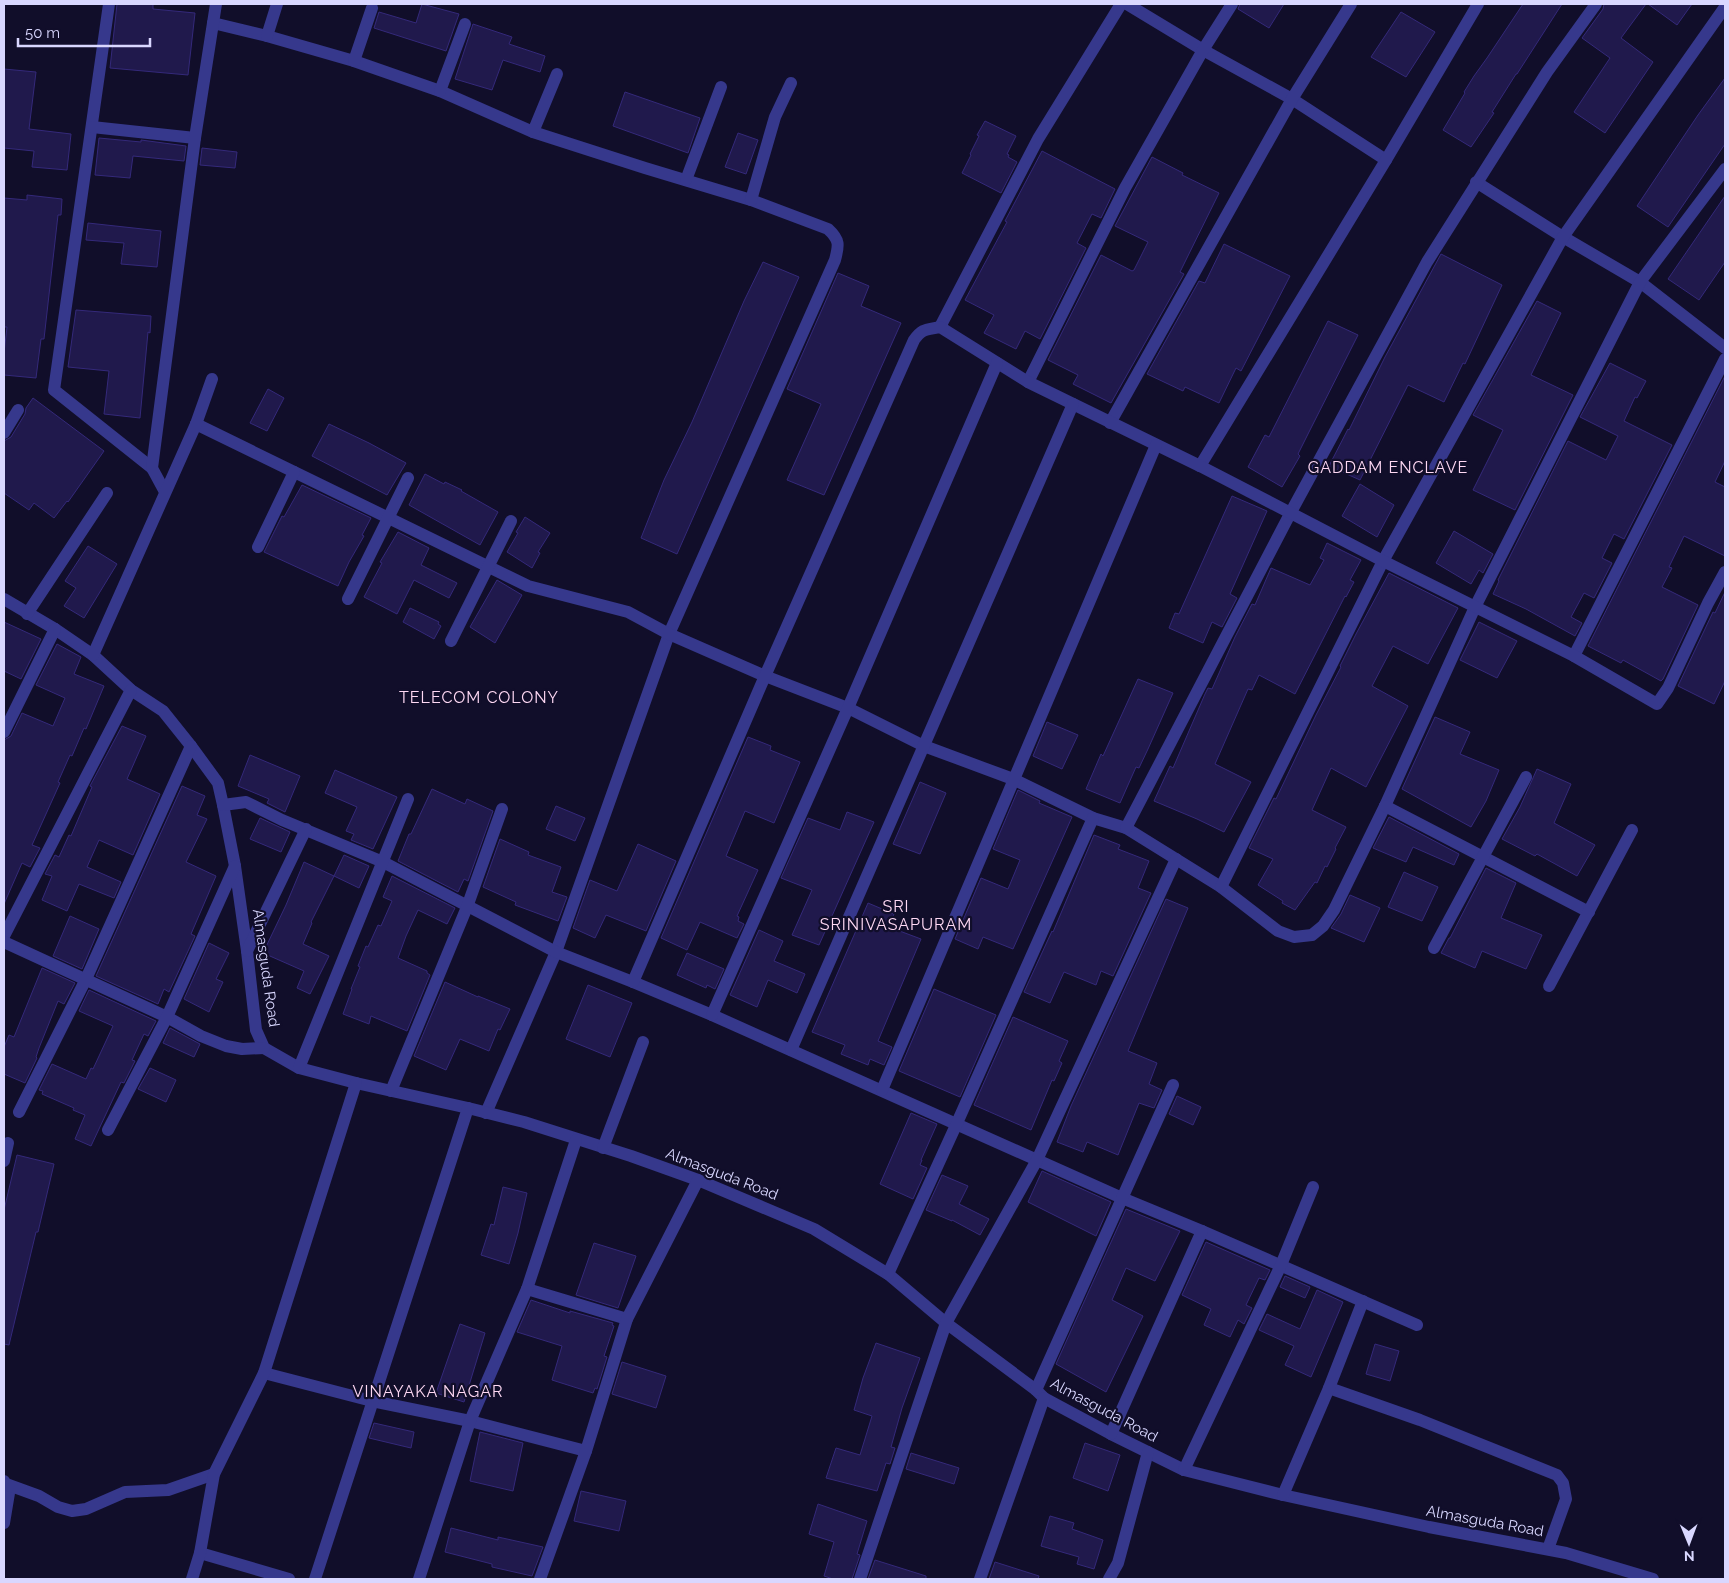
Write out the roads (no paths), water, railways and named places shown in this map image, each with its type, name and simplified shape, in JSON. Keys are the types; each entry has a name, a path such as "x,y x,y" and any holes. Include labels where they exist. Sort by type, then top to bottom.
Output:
{"street":[{"path":"109,4 54,390 152,468 165,492"},
{"path":"152,468 195,138 216,4"},
{"path":"267,36 276,4"},
{"path":"940,327 1038,139 1121,4"},
{"path":"1127,4 1203,50 1292,99 1386,160"},
{"path":"1028,382 1124,188 1203,50 1232,4"},
{"path":"1110,423 1292,99 1351,4"},
{"path":"1200,466 1386,160 1478,4"},
{"path":"1126,828 1291,512 1427,262 1546,72 1596,4"},
{"path":"1221,887 1383,562 1563,237 1725,7"},
{"path":"354,61 372,8"},
{"path":"213,24 267,36 354,61 440,91 532,132 751,200 828,229 836,237 838,248 835,260 669,634 556,952 486,1113"},
{"path":"440,91 465,24"},
{"path":"532,132 557,74"},
{"path":"751,200 775,117 790,83"},
{"path":"686,180 721,86"},
{"path":"92,127 195,138"},
{"path":"196,424 528,586 628,612 669,634 765,676 848,708 924,746 1013,779 1093,818 1126,828 1221,887 1278,931 1294,937 1312,934 1323,926 1334,910 1385,806 1475,607 1640,282 1725,169"},
{"path":"1476,182 1563,237 1640,282 1725,348"},
{"path":"633,982 765,676 914,340 920,331 940,327 1028,382 1200,466 1291,512 1383,562 1574,656 1657,704 1668,688 1708,603 1725,572"},
{"path":"1574,656 1725,359"},
{"path":"712,1015 997,364"},
{"path":"93,655 196,424 212,379"},
{"path":"791,1050 1073,404"},
{"path":"4,434 18,410"},
{"path":"882,1090 1156,445"},
{"path":"258,547 294,472"},
{"path":"348,599 408,478"},
{"path":"27,614 107,493"},
{"path":"451,641 511,521"},
{"name":"Almasguda Road","path":"4,599 93,655 132,690 163,711 192,746 218,783 235,866 256,1030 264,1048 299,1068 524,1122 698,1180 814,1229 888,1274 946,1323 1040,1394 1111,1434 1184,1470 1283,1495 1429,1528 1566,1553 1653,1579"},
{"path":"4,732 54,629"},
{"path":"4,936 132,690"},
{"path":"19,1112 86,979 192,746"},
{"path":"1434,948 1526,777"},
{"path":"299,1068 408,799"},
{"path":"223,805 246,802 282,820 383,862 556,952 712,1015 1122,1198 1417,1325"},
{"path":"1385,806 1589,912"},
{"path":"391,1091 467,906 502,809"},
{"path":"888,1274 1093,818"},
{"path":"247,951 306,829"},
{"path":"1549,986 1632,830"},
{"path":"860,1579 946,1323 1037,1160 1176,859"},
{"path":"108,1130 167,1017 235,866"},
{"path":"4,942 167,1017 201,1036 226,1046 242,1049 264,1048"},
{"path":"603,1148 643,1042"},
{"path":"192,1579 200,1553 214,1474 264,1373 356,1083"},
{"path":"980,1579 1040,1394 1122,1198 1173,1085"},
{"path":"315,1579 468,1108"},
{"path":"419,1579 470,1421 527,1289 576,1140"},
{"path":"4,1161 8,1143"},
{"path":"540,1579 586,1451 627,1319 698,1180"},
{"path":"1184,1470 1281,1265 1313,1187"},
{"path":"1111,1434 1202,1231"},
{"path":"527,1289 627,1319"},
{"path":"1283,1495 1329,1388 1363,1301"},
{"path":"264,1373 372,1401 470,1421 586,1451"},
{"path":"1329,1388 1420,1420 1557,1475 1563,1483 1566,1499 1548,1549"},
{"path":"1109,1579 1118,1563 1148,1452"},
{"path":"5,1482 39,1496 58,1507 72,1510 86,1509 125,1492 168,1490 214,1474"},
{"path":"4,1523 9,1494 5,1482"},
{"path":"200,1553 289,1579"}],"district":[{"name":"GADDAM ENCLAVE","path":"1388,467"},
{"name":"TELECOM COLONY","path":"479,697"},
{"name":"SRI SRINIVASAPURAM","path":"896,915"},
{"name":"VINAYAKA NAGAR","path":"428,1391"}]}
